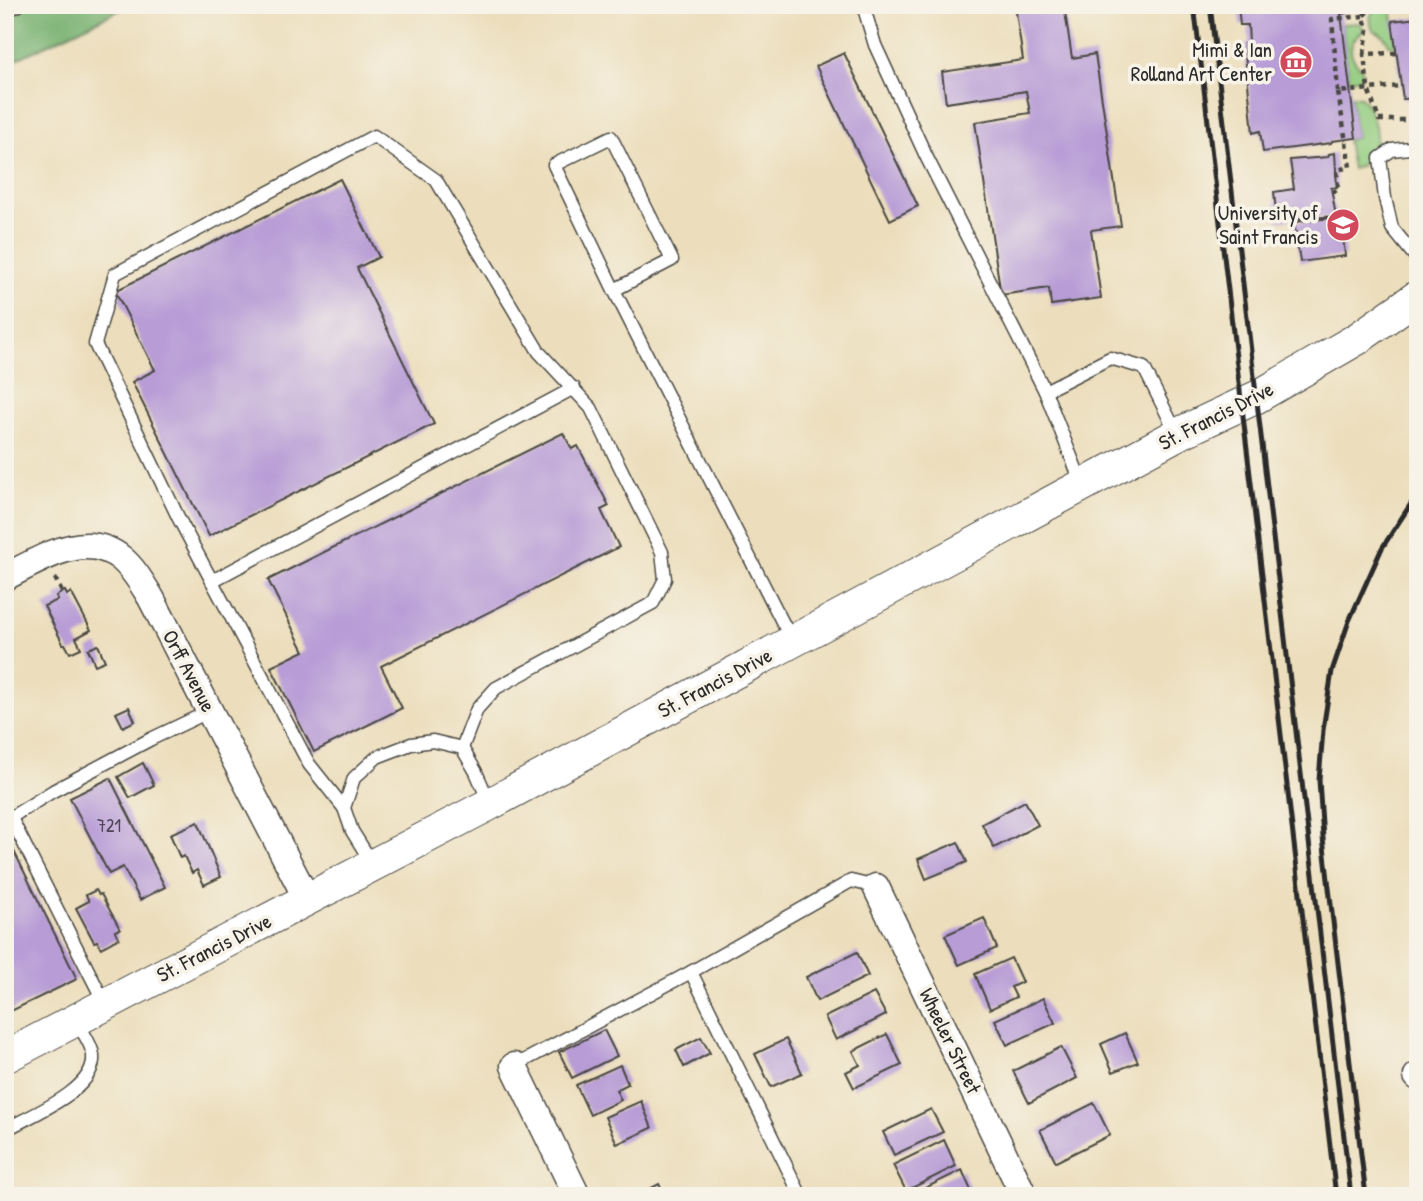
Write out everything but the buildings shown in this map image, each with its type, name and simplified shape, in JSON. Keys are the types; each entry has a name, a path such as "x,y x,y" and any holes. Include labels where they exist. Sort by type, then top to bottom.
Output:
{"street":[{"name":"St. Francis Drive","path":"5,1057 490,804 1178,434 1257,397 1357,339 1418,296"},
{"name":"Orff Avenue","path":"5,577 74,546 106,548 122,559 151,598 307,899"},
{"name":"Wheeler Street","path":"876,887 1024,1196"},
{"path":"514,1066 577,1196"}],"lane":[{"path":"5,10 19,5"},
{"path":"863,5 875,44 926,156 1045,391 1083,486"},
{"path":"373,865 352,831 344,808 309,764 178,519 95,344 114,274 374,136 436,180 539,352 591,408 662,552 665,579 653,603 496,688 477,709 462,748"},
{"path":"614,290 672,260 611,137 554,165 614,290 792,642"},
{"path":"1418,147 1392,150 1380,158 1392,228 1418,260"},
{"path":"1045,391 1110,358 1144,368 1178,434"},
{"path":"212,582 574,388"},
{"path":"105,1004 8,819 53,791 210,710"},
{"path":"344,808 354,778 377,757 411,744 433,741 462,748 490,804"},
{"path":"514,1066 691,972 851,881 876,887"},
{"path":"691,972 801,1196"},
{"path":"5,1129 68,1095 92,1069 93,1052 76,1020"}],"path":[{"path":"1332,192 1338,190 1337,170 1350,167 1338,92 1332,19 1363,16 1373,6"},
{"path":"1363,16 1368,30 1364,54 1368,89 1379,120 1380,132"},
{"path":"1364,54 1396,53"},
{"path":"1338,92 1401,86"},
{"path":"1379,120 1406,120"},
{"path":"57,581 64,596"}],"green space":[{"path":"5,5 130,5 5,65"},
{"path":"1391,5 1396,47 1389,45 1379,32 1373,30 1370,19 1376,9"},
{"path":"1342,24 1361,24 1364,31 1354,39 1351,49 1354,59 1362,68 1362,78 1349,80"},
{"path":"1351,96 1361,97 1365,102 1376,133 1373,149 1362,164 1352,169 1347,140 1356,138"}],"railway":[{"path":"1194,5 1336,1196"},
{"path":"1210,5 1351,1196"},
{"path":"1366,1196 1323,838 1319,780 1332,671 1349,621 1382,548 1418,493"}],"place":[{"name":"Mimi & Ian Rolland Art Center","path":"1296,62"},
{"name":"University of Saint Francis","path":"1343,225"}]}
